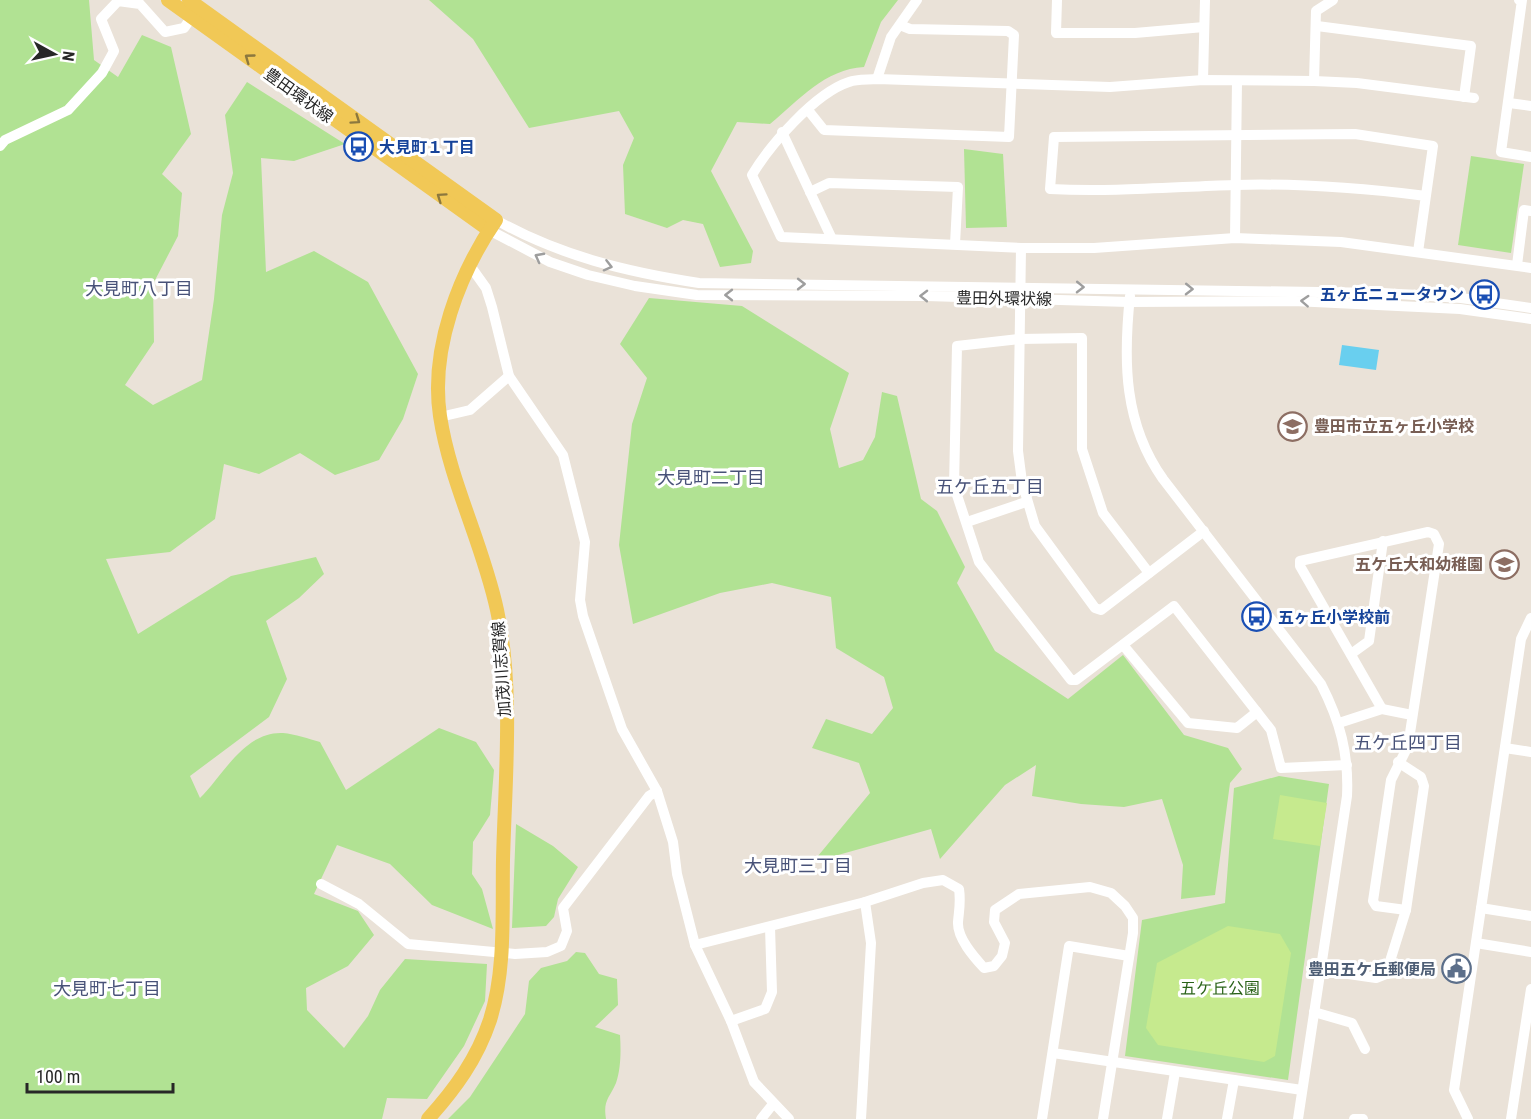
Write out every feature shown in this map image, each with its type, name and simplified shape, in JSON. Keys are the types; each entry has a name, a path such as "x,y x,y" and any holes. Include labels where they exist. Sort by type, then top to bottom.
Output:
{"main road":[{"name":"豊田環状線","path":"168,0 193,8 492,225"},
{"name":"加茂川志賀線","path":"428,1119 450,1095 477,1052 496,992 501,954 505,777 504,657 484,556 450,457 440,417 439,368 443,335 452,305 492,225"}],"street":[{"path":"877,79 891,37 918,0"},
{"path":"1057,0 1056,33 1134,33 1204,27"},
{"path":"1203,80 1205,0"},
{"path":"1314,81 1316,11 1333,0"},
{"path":"1519,0 1522,0 1501,152 1531,157"},
{"path":"0,146 5,140 68,110 102,73 114,51 101,19 118,1 140,4 165,32 184,28 193,8"},
{"path":"808,110 824,130 1009,137 1014,35 1008,31 910,29 900,25"},
{"path":"1317,26 1471,46 1469,98 1358,83 1314,81 1203,80 1110,87 877,79 849,82 830,92 782,132 752,175 781,237 955,244 1021,251 1235,238 1341,242 1531,268"},
{"path":"1235,238 1237,81"},
{"path":"1509,102 1531,106"},
{"path":"782,132 832,238"},
{"path":"1418,252 1426,196 1433,146 1355,134 1236,133 1105,139 1054,137 1050,189 1106,192 1235,185 1350,187 1426,196"},
{"path":"810,192 829,183 958,187 955,244"},
{"path":"1516,265 1524,210 1531,211"},
{"name":"豊田外環状線","path":"492,225 519,233 592,262 638,273 699,283 1383,292 1461,298 1531,308"},
{"name":"豊田外環状線","path":"492,225 550,262 635,286 697,294 926,296 1129,302 1294,301 1460,309 1531,319"},
{"path":"1021,251 1018,451 1026,502 1043,540 1098,610 1204,531"},
{"path":"471,267 489,298 509,376 563,455 585,542 580,600 583,616 622,729 657,791 673,842 677,874 695,945 731,1021 754,1082 789,1119"},
{"path":"1130,288 1127,383 1137,432 1154,467 1321,684 1339,723 1347,765 1347,796 1298,1119"},
{"path":"1149,573 1103,513 1082,449 1082,338 1019,335 956,348 954,486 979,562 1071,680 1076,680 1174,606 1271,730 1281,768 1347,765"},
{"path":"440,417 470,410 509,376"},
{"path":"967,522 1026,502"},
{"path":"1382,709 1299,566 1300,561 1421,531 1434,534 1439,544 1408,746 1391,780 1373,901 1376,906 1406,910"},
{"path":"1351,654 1369,641 1383,541"},
{"path":"1468,1119 1454,1090 1521,639 1531,618"},
{"path":"1123,645 1188,723 1237,728 1257,712"},
{"path":"1339,723 1382,709 1412,715"},
{"path":"1505,748 1531,752"},
{"path":"1321,970 1383,977 1406,910 1425,784 1418,775 1398,762"},
{"path":"321,884 359,904 408,944 501,954 547,952 561,946 567,931 563,908 650,796 657,791"},
{"path":"695,945 865,902 923,883 944,880 959,889 962,904 957,925 966,946 984,968 994,966 1002,956 1005,943 994,922 996,910 1005,902 1019,894 1090,887 1111,893 1133,918 1103,1119"},
{"path":"861,1119 872,943 865,902"},
{"path":"1481,908 1531,916"},
{"path":"731,1021 765,1009 769,1000 772,992 770,927"},
{"path":"1476,943 1531,952"},
{"path":"1042,1119 1069,946 1129,956"},
{"path":"1511,1119 1531,989"},
{"path":"1314,1012 1352,1023 1365,1049"},
{"path":"1053,1053 1302,1090"},
{"path":"1167,1119 1175,1072"},
{"path":"1227,1119 1234,1080"},
{"path":"761,1119 773,1104"},
{"path":"1354,1119 1363,1119"}],"green space":[{"path":"0,0 89,0 94,60 118,77 142,35 171,47 191,134 162,174 182,193 178,236 153,284 154,342 125,385 153,405 202,380 214,299 222,215 233,173 225,115 247,82 345,144 294,161 261,158 266,272 314,251 368,282 418,374 403,419 379,460 335,475 300,453 259,474 224,464 215,519 170,552 106,559 138,634 231,576 316,557 324,574 299,598 266,621 287,679 269,717 190,776 200,798 236,756 257,739 269,734 297,735 320,742 346,790 439,728 476,742 494,770 490,815 473,842 472,874 482,889 493,929 432,905 390,864 337,845 314,894 358,911 374,935 348,966 306,988 307,1010 344,1048 368,1016 380,990 405,959 487,964 485,1001 464,1046 427,1099 387,1098 382,1119 0,1119"},
{"path":"429,0 898,0 881,22 864,67 837,73 813,87 770,124 737,122 711,171 753,251 751,263 720,267 703,224 683,220 667,228 625,214 623,165 634,138 619,111 529,128 473,39"},
{"path":"964,149 1003,154 1007,227 966,228"},
{"path":"1471,156 1524,164 1511,253 1458,245"},
{"path":"649,298 742,306 849,373 830,429 839,468 863,460 875,437 882,392 897,396 921,499 937,511 965,567 957,583 995,651 1068,699 1123,655 1184,735 1228,748 1242,769 1230,783 1215,895 1181,899 1183,865 1162,799 1124,807 1081,804 1032,796 1036,765 1005,785 940,859 931,829 813,862 870,793 859,763 812,748 826,719 872,734 893,708 884,677 836,648 831,597 772,583 720,593 633,624 619,545 632,424 647,378 620,344"},
{"name":"五ケ丘公園","path":"1279,776 1329,784 1288,1080 1125,1056 1142,920 1225,903 1234,788"},
{"path":"1280,795 1327,803 1320,846 1273,839"},
{"path":"516,824 553,846 578,867 558,899 554,917 546,926 512,928"},
{"path":"1228,926 1280,934 1291,953 1275,1056 1264,1062 1158,1045 1146,1028 1157,963"},
{"path":"576,952 585,953 599,974 617,979 618,1005 595,1027 620,1035 619,1072 606,1103 606,1119 448,1119 470,1097 525,1014 529,981 541,968 567,961"}],"water":[{"path":"1342,345 1379,350 1376,370 1339,365"}],"place":[{"name":"大見町１丁目","path":"358,147"},
{"name":"五ヶ丘ニュータウン","path":"1485,294"},
{"name":"豊田市立五ヶ丘小学校","path":"1293,426"},
{"name":"五ケ丘大和幼稚園","path":"1504,564"},
{"name":"五ヶ丘小学校前","path":"1257,617"},
{"name":"豊田五ケ丘郵便局","path":"1457,969"}],"district":[{"name":"大見町八丁目","path":"139,289"},
{"name":"大見町二丁目","path":"711,478"},
{"name":"五ケ丘五丁目","path":"990,487"},
{"name":"五ケ丘四丁目","path":"1408,743"},
{"name":"大見町三丁目","path":"798,866"},
{"name":"大見町七丁目","path":"107,989"}]}
